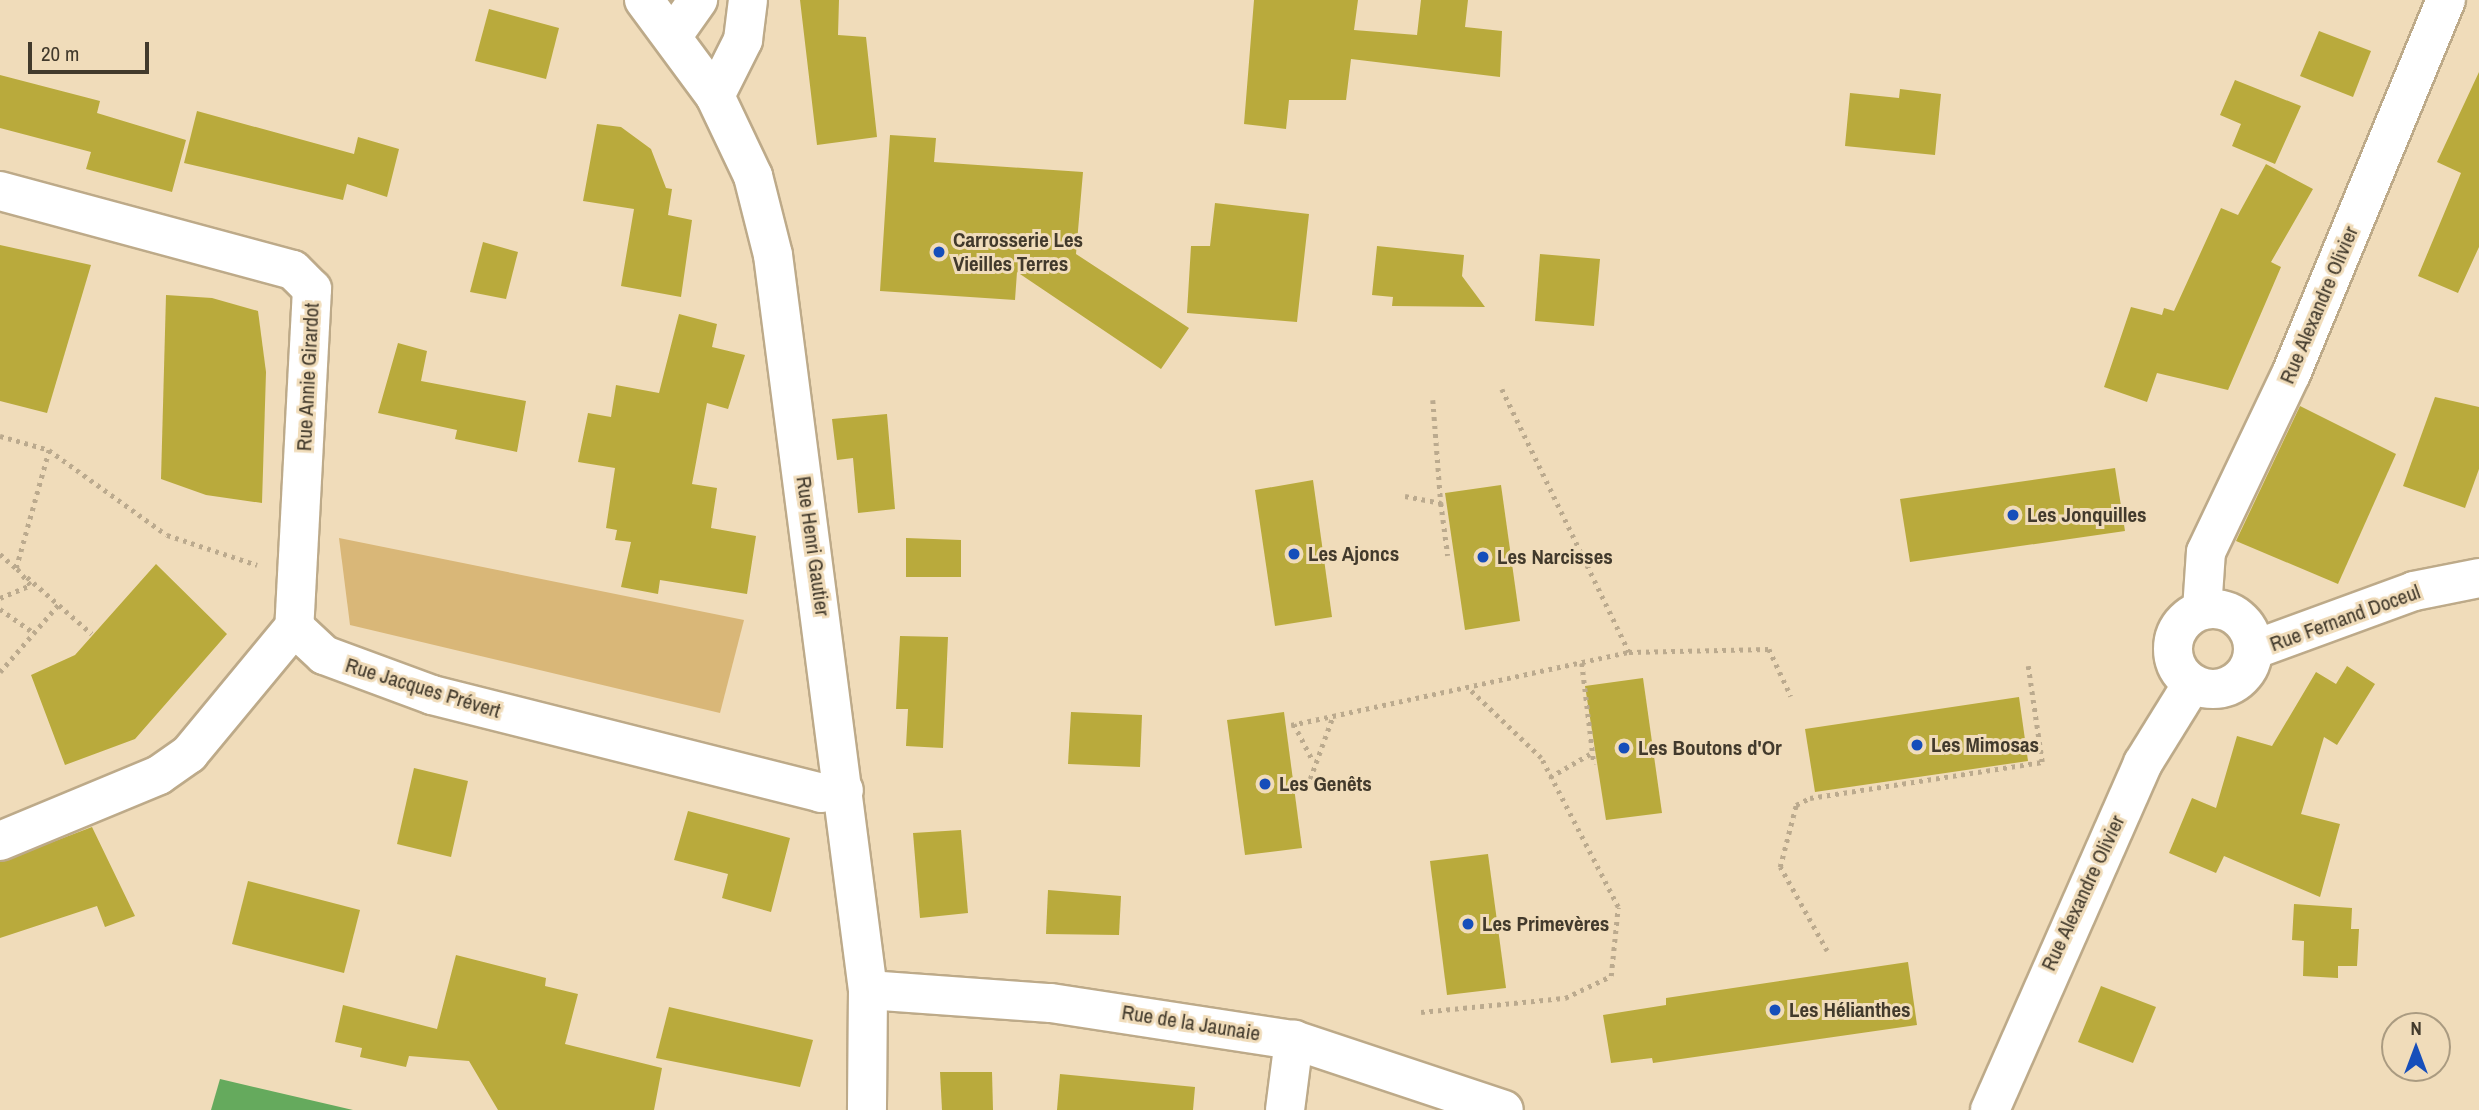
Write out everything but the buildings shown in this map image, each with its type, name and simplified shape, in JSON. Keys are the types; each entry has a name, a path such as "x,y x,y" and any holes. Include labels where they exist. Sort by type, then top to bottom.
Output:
{"street":[{"name":"Rue Henri Gautier","path":"645,0 674,34 715,96 753,176 773,254 868,990 867,1110"},
{"path":"674,34 698,0"},
{"path":"715,96 743,40 748,0"},
{"name":"Rue Alexandre Olivier","path":"2202,610 2206,552 2291,374 2446,0"},
{"name":"Rue Annie Girardot","path":"0,191 293,270 305,279 312,289 295,627"},
{"name":"Rue Fernand Doceul","path":"2253,650 2414,591 2479,578"},
{"path":"2202,610 2238,617 2253,650 2232,684 2192,684 2175,665 2173,639 2202,610"},
{"path":"0,841 159,775 189,754 295,627"},
{"name":"Rue Jacques Prévert","path":"295,627 324,655 432,695 821,793 844,790"},
{"name":"Rue Alexandre Olivier","path":"1990,1110 2143,763 2192,684"},
{"name":"Rue de la Jaunaie","path":"868,990 1051,1003 1294,1040 1504,1110"},
{"path":"1285,1110 1294,1040"}],"path":[{"path":"1503,389 1629,652"},
{"path":"1433,400 1448,556"},
{"path":"0,436 49,450 167,535 298,578"},
{"path":"16,568 49,450"},
{"path":"1405,496 1441,503"},
{"path":"0,554 92,634"},
{"path":"0,598 30,585 16,568"},
{"path":"0,672 59,604"},
{"path":"0,609 34,633"},
{"path":"1314,761 1293,724 1332,719 1469,690 1629,652 1769,649 1791,696"},
{"path":"1582,663 1590,754 1594,764"},
{"path":"1827,951 1780,867 1796,805 2042,762 2028,666"},
{"path":"1421,1012 1565,998 1611,976 1618,907 1541,758 1469,690"},
{"path":"1310,779 1314,761 1332,719"},
{"path":"1550,776 1590,754"}],"shaded area":[{"path":"339,538 744,620 720,713 350,625"},
{"path":"220,1079 353,1110 211,1110"}],"place":[{"name":"Carrosserie Les Vieilles Terres","path":"939,252"},
{"name":"Les Jonquilles","path":"2013,515"},
{"name":"Les Ajoncs","path":"1294,554"},
{"name":"Les Narcisses","path":"1483,557"},
{"name":"Les Mimosas","path":"1917,745"},
{"name":"Les Boutons d'Or","path":"1624,748"},
{"name":"Les Genêts","path":"1265,784"},
{"name":"Les Primevères","path":"1468,924"},
{"name":"Les Hélianthes","path":"1775,1010"}]}
